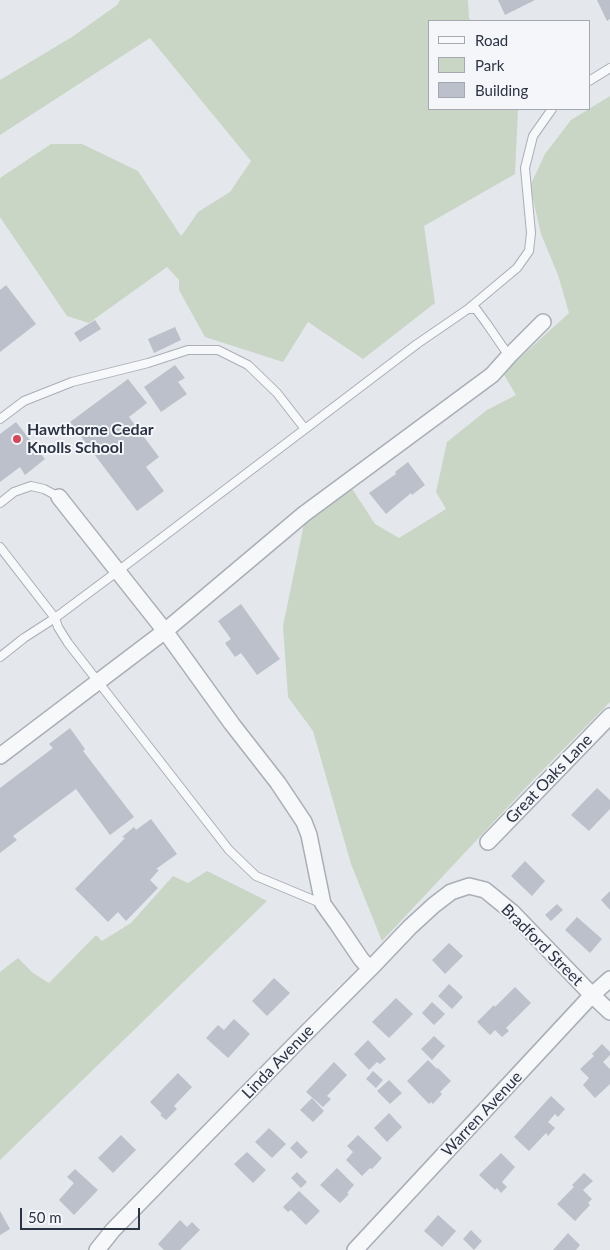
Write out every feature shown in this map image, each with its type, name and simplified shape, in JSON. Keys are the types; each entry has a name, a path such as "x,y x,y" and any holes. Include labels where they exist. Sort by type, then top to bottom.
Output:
{"street":[{"path":"0,756 165,631 304,514 492,375 543,322"},
{"path":"59,497 165,631 232,724 278,783 304,822 309,835 323,904 370,969"},
{"name":"Great Oaks Lane","path":"488,842 610,716"},
{"name":"Linda Avenue","path":"97,1250 113,1230 410,927 450,892 469,886"},
{"name":"Bradford Street","path":"469,886 484,890 512,912 610,1012"},
{"name":"Warren Avenue","path":"355,1250 592,995 610,979"}],"lane":[{"path":"590,80 610,68"},
{"path":"0,657 24,638 55,618 304,429 468,308 517,268 529,251 531,233 525,168 534,136 551,110"},
{"path":"468,308 476,309 509,356"},
{"path":"0,419 24,401 72,382 148,363 188,350 218,350 248,366 277,393 304,429"},
{"path":"0,503 14,492 31,486 44,489 59,497"},
{"path":"0,547 55,618 68,642 229,850 256,876 323,904"}],"green space":[{"path":"120,0 468,0 470,20 428,20 428,110 518,110 515,174 424,226 435,303 363,359 308,322 283,362 205,337 179,290 179,280 167,267 89,323 67,316 0,217 0,178 51,144 82,144 138,171 181,236 198,212 230,192 251,161 150,38 0,135 0,80 72,37 117,5"},
{"path":"610,96 610,702 534,779 382,941 351,864 313,731 288,697 283,626 304,524 351,487 375,524 399,538 446,509 436,492 447,442 487,410 516,395 503,373 569,313 558,275 541,234 530,186 545,154 571,120"},
{"path":"207,871 267,901 0,1160 0,972 18,958 33,973 49,983 96,935 102,941 131,923 173,876 188,883"}],"building":[{"path":"498,0 535,0 505,15"},
{"path":"597,0 610,0 610,19 607,21"},
{"path":"6,285 36,324 0,352 0,290"},
{"path":"95,320 101,329 80,342 74,333"},
{"path":"175,327 181,340 154,353 148,339"},
{"path":"175,365 185,378 178,382 187,394 161,412 144,387"},
{"path":"128,379 147,403 129,417 159,457 146,467 164,491 137,511 70,422"},
{"path":"16,422 45,459 25,475 20,467 0,482 0,434"},
{"path":"408,462 425,485 412,495 411,493 386,514 369,493 396,474 395,472"},
{"path":"241,604 280,659 257,675 241,653 235,657 225,643 231,639 218,621"},
{"path":"70,728 85,749 83,751 134,817 110,835 76,789 13,836 17,840 0,853 0,788 53,748 49,744"},
{"path":"597,788 610,800 610,809 589,831 571,815"},
{"path":"151,819 177,854 156,869 159,870 150,880 158,888 126,921 118,912 108,922 75,889 125,838 122,837 134,827 136,830"},
{"path":"525,861 545,881 532,896 511,876"},
{"path":"610,891 610,910 601,900"},
{"path":"557,904 563,910 551,921 545,915"},
{"path":"577,917 602,939 590,953 565,930"},
{"path":"449,943 463,956 445,974 432,960"},
{"path":"274,978 290,993 267,1016 252,1001"},
{"path":"449,984 463,997 452,1009 438,996"},
{"path":"515,987 531,1003 506,1028 509,1031 502,1037 495,1030 490,1035 477,1022"},
{"path":"396,998 413,1014 389,1038 372,1022"},
{"path":"432,1002 445,1014 434,1025 422,1013"},
{"path":"234,1019 250,1034 228,1058 206,1038 218,1025 224,1030"},
{"path":"434,1036 445,1046 432,1060 421,1049"},
{"path":"368,1040 386,1059 380,1064 377,1062 369,1070 354,1054"},
{"path":"602,1044 610,1052 610,1055 603,1062 610,1069 610,1084 595,1098 583,1085 589,1078 580,1069 594,1056 592,1054"},
{"path":"428,1060 451,1081 440,1092 442,1094 433,1104 431,1102 429,1104 407,1081"},
{"path":"334,1062 347,1075 327,1096 331,1099 323,1107 306,1092"},
{"path":"373,1071 383,1080 376,1088 366,1079"},
{"path":"178,1073 192,1087 174,1106 177,1109 166,1120 150,1102"},
{"path":"389,1080 402,1093 390,1104 377,1091"},
{"path":"551,1096 565,1109 558,1117 555,1114 548,1122 555,1128 548,1136 546,1133 529,1151 514,1137"},
{"path":"312,1098 324,1111 313,1122 300,1110"},
{"path":"389,1113 402,1127 387,1142 374,1128"},
{"path":"269,1128 286,1144 272,1158 255,1142"},
{"path":"121,1135 136,1150 113,1173 98,1158"},
{"path":"358,1135 382,1158 362,1176 346,1160 353,1152 347,1146"},
{"path":"297,1141 308,1152 301,1159 290,1148"},
{"path":"247,1152 266,1170 253,1183 234,1164"},
{"path":"501,1153 515,1167 502,1182 507,1187 501,1193 479,1175"},
{"path":"337,1168 354,1185 347,1193 349,1194 340,1203 320,1185"},
{"path":"75,1169 98,1190 74,1215 59,1200 74,1183 67,1177"},
{"path":"297,1172 307,1182 301,1188 291,1178"},
{"path":"584,1173 593,1181 583,1190 592,1199 588,1203 590,1205 575,1221 557,1204 574,1187 572,1185"},
{"path":"299,1191 320,1211 306,1225 291,1210 288,1212 283,1207"},
{"path":"0,1211 10,1229 0,1235"},
{"path":"438,1215 456,1231 442,1247 424,1231"},
{"path":"180,1220 187,1227 192,1222 200,1230 180,1250 164,1250 158,1244"},
{"path":"471,1230 482,1241 474,1250 463,1239"},
{"path":"568,1233 580,1245 576,1250 553,1250"}],"place":[{"name":"Hawthorne Cedar Knolls School","path":"17,439"}]}
